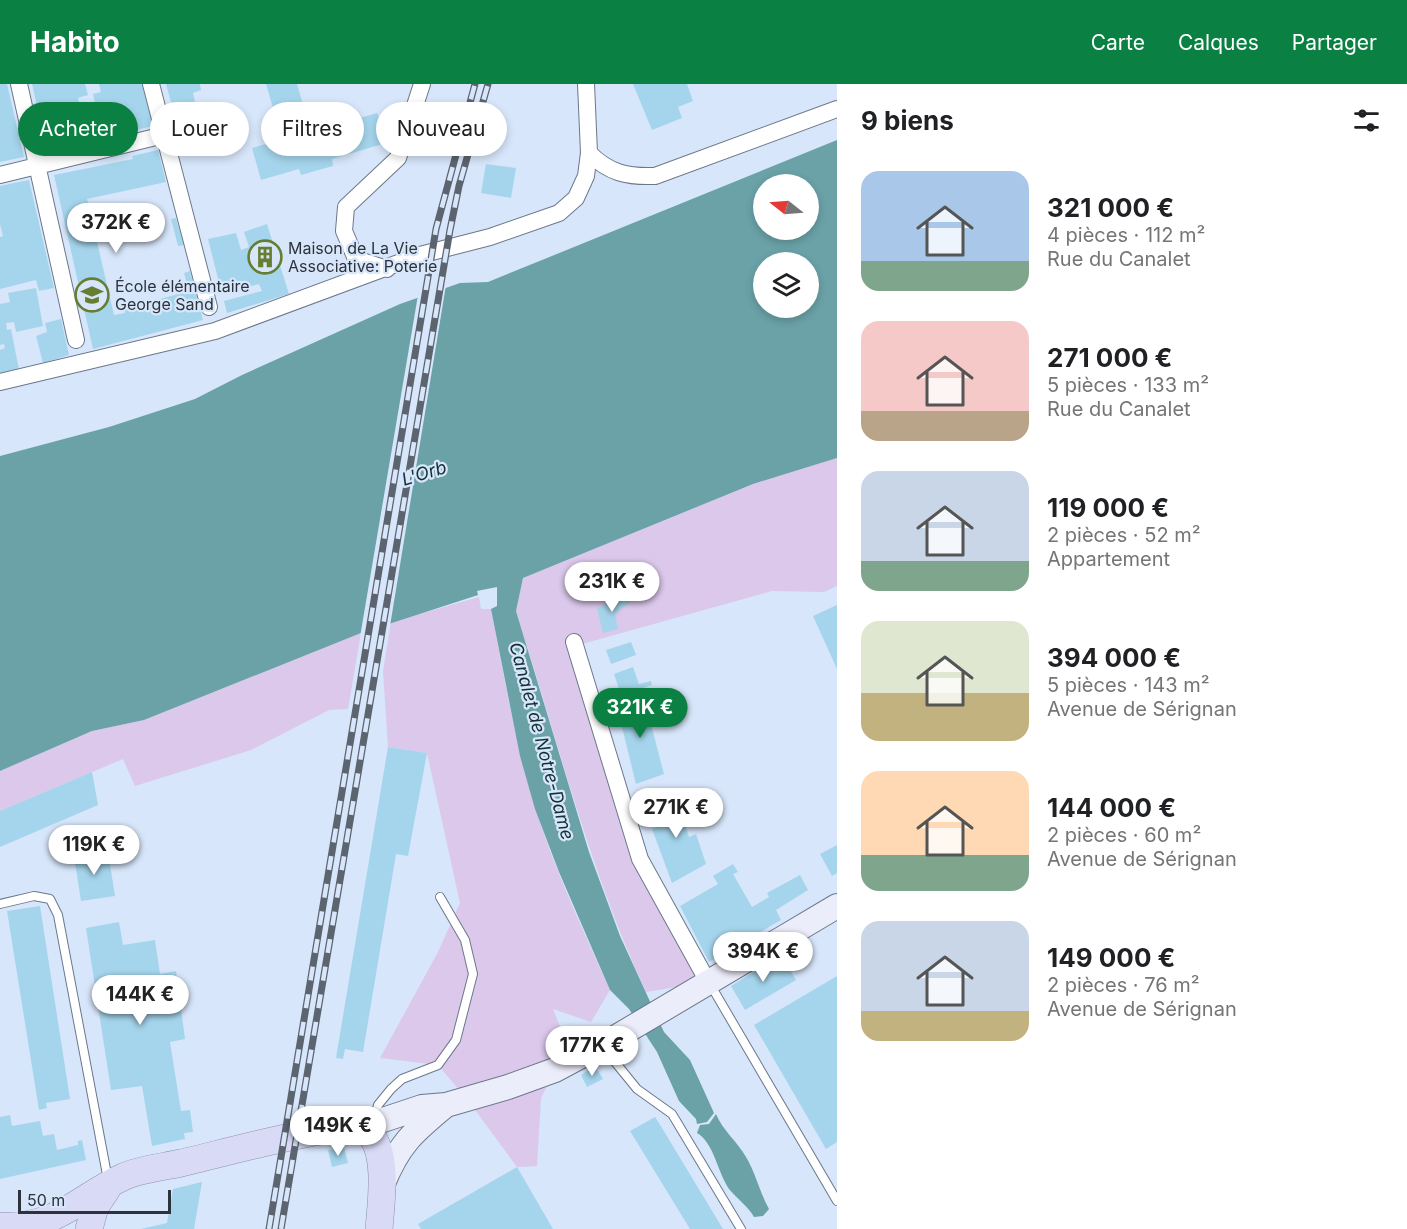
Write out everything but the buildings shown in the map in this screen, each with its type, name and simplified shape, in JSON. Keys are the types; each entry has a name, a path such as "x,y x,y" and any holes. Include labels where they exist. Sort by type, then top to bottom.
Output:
{"main road":[{"path":"0,1226 15,1228 39,1225 65,1216 109,1185 124,1176 135,1173 324,1131 367,1129 379,1150 382,1186 379,1229"},
{"path":"89,1229 95,1207 109,1185"}],"street":[{"path":"19,84 76,340"},
{"path":"151,84 156,102"},
{"path":"387,268 357,259 344,231 346,207 398,158 422,84"},
{"path":"0,382 215,331 420,255 490,237 559,213 576,198 586,176 589,153 586,84"},
{"path":"589,153 601,165 629,177 655,176 837,109"},
{"path":"0,175 150,138"},
{"path":"169,156 209,307"},
{"path":"574,642 640,859 708,982"},
{"path":"367,1129 422,1107 446,1105 545,1073 608,1043 837,906"},
{"path":"382,1186 393,1159 411,1133 446,1105"}],"lane":[{"path":"0,904 34,896 50,899 58,915 109,1185"},
{"path":"367,1129 378,1105 391,1089 402,1079 438,1065 456,1040 473,974 465,940 440,897"},
{"path":"708,982 837,1201"},
{"path":"608,1043 637,1089 672,1114 741,1229"}],"shaded area":[{"path":"837,458 837,586 824,592 772,591 575,646 640,859 708,982 646,992 591,852 516,611 523,578 753,484"},
{"path":"479,597 481,609 491,609 516,733 528,783 543,830 610,990 591,1022 553,1009 564,1037 555,1070 541,1098 537,1166 517,1167 467,1099 438,1065 380,1058 438,952 460,903 427,753 388,747 383,671 391,622"},
{"path":"361,633 348,709 329,710 251,750 135,786 123,759 0,811 0,771 92,731 144,720"}],"water":[{"path":"837,140 837,458 753,484 523,578 516,611 589,852 620,936 664,1032 690,1060 714,1113 707,1122 697,1124 696,1119 679,1101 657,1052 629,1009 610,990 559,872 535,809 520,756 491,609 497,606 497,587 477,591 478,595 361,633 144,720 92,731 0,771 0,456 109,427 195,399 242,375 400,304 460,283 488,282 753,174 753,240 819,240 819,174 753,174"},
{"path":"716,1114 753,1170 769,1209 763,1216 754,1217 729,1189 707,1143 697,1133 700,1125 709,1124"}],"pier":[{"path":"446,285 390,626 360,637 418,295"}],"railway":[{"path":"269,1229 436,229 475,84"},
{"path":"281,1229 450,230 459,186 488,84"}],"place":[{"name":"Maison de La Vie Associative: Poterie","path":"265,257"},
{"name":"École élémentaire George Sand","path":"92,295"}],"water label":[{"name":"L'Orb","path":"424,473"},
{"name":"Canalet de Notre-Dame","path":"542,741"}]}
